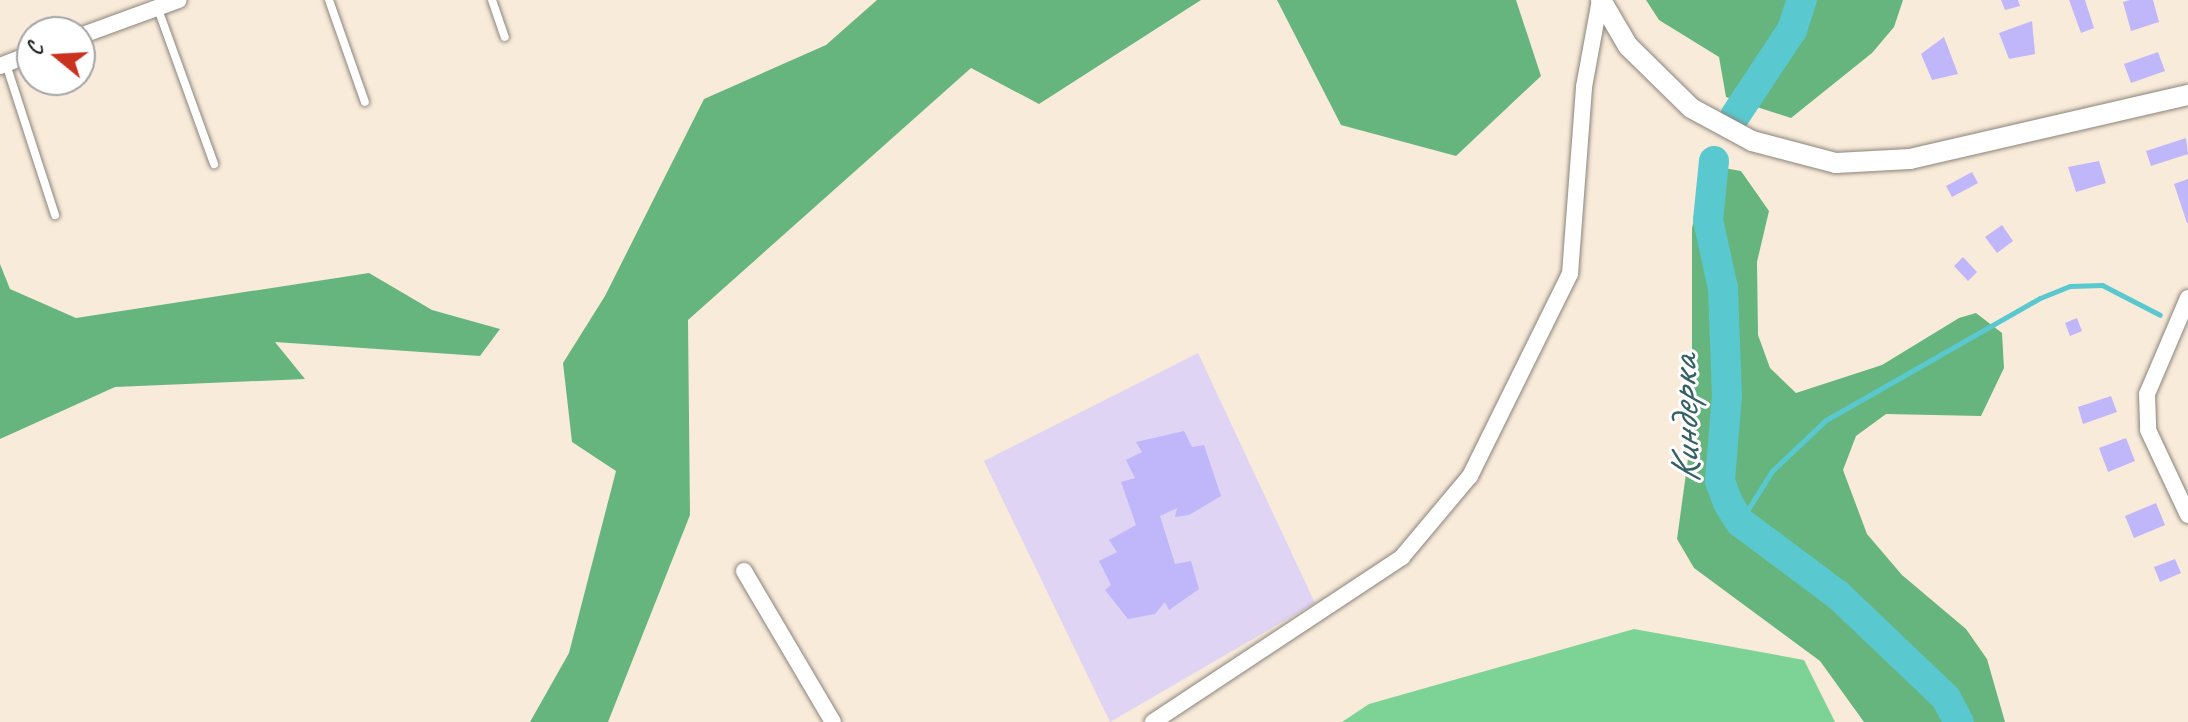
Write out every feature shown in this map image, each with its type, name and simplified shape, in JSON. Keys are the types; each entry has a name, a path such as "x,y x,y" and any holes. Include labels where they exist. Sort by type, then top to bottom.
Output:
{"street":[{"path":"96,30 179,0"},
{"path":"1600,0 1628,46 1691,108 1752,141 1823,161 1910,159 2188,95"},
{"path":"1154,722 1402,557 1470,476 1570,274 1584,87 1600,0"},
{"path":"2188,298 2147,394 2148,430 2188,515"},
{"path":"744,571 833,722"}],"lane":[{"path":"329,0 365,102"},
{"path":"492,0 505,37"},
{"path":"157,8 214,164"},
{"path":"3,65 55,215"}],"shaded area":[{"path":"1198,353 1315,603 1110,722 984,461"}],"green space":[{"path":"877,0 1201,0 1039,104 971,68 688,320 690,515 608,722 530,722 569,653 616,471 572,442 563,363 605,296 704,99 826,45"},
{"path":"1277,0 1516,0 1541,76 1456,156 1341,125"},
{"path":"1646,0 1903,0 1894,27 1872,53 1791,118 1726,97 1719,57 1659,20"},
{"path":"1724,168 1741,171 1769,211 1757,262 1758,335 1770,368 1796,393 1882,365 1959,318 1976,313 2002,333 2004,368 1981,416 1886,414 1856,436 1843,470 1867,534 1902,575 1966,629 1987,659 2005,722 1864,722 1820,661 1694,568 1677,539 1692,430 1692,228 1698,203"},
{"path":"0,264 10,289 76,318 369,273 432,310 500,329 480,356 275,342 305,379 115,387 0,439"},
{"path":"1634,629 1804,660 1835,722 1342,722 1369,704"}],"building":[{"path":"2001,0 2018,0 2020,6 2005,10"},
{"path":"2069,0 2085,0 2094,28 2081,33"},
{"path":"2153,0 2159,22 2131,31 2123,2"},
{"path":"2032,21 2035,54 2009,59 1999,33"},
{"path":"1944,37 1958,74 1932,80 1921,54"},
{"path":"2158,52 2165,71 2131,83 2124,64"},
{"path":"2186,138 2188,154 2151,166 2146,151"},
{"path":"2099,161 2106,183 2076,192 2068,167"},
{"path":"1972,172 1978,183 1952,197 1946,186"},
{"path":"2188,179 2188,223 2187,223 2174,184"},
{"path":"2002,225 2013,241 1997,253 1985,237"},
{"path":"1963,257 1977,272 1968,281 1954,266"},
{"path":"2077,318 2082,331 2070,336 2065,323"},
{"path":"2111,396 2117,412 2083,424 2078,407"},
{"path":"1184,431 1192,447 1204,445 1221,496 1189,515 1175,517 1177,508 1160,516 1175,564 1191,561 1199,589 1169,610 1165,602 1155,614 1128,619 1105,590 1111,585 1099,561 1117,552 1109,540 1136,525 1121,482 1135,478 1126,460 1142,452 1136,442"},
{"path":"2126,438 2135,461 2108,472 2099,448"},
{"path":"2156,503 2165,525 2134,538 2125,516"},
{"path":"2175,559 2181,573 2160,582 2154,567"}],"waterway":[{"name":"Киндерка","path":"1735,116 1792,30 1802,0"},
{"name":"Киндерка","path":"1714,161 1708,220 1723,288 1727,395 1720,481 1728,503 1740,522 1838,595 1946,698 1959,722"},
{"path":"1740,522 1772,471 1826,420 2040,298 2070,286 2102,285 2160,315"}]}
